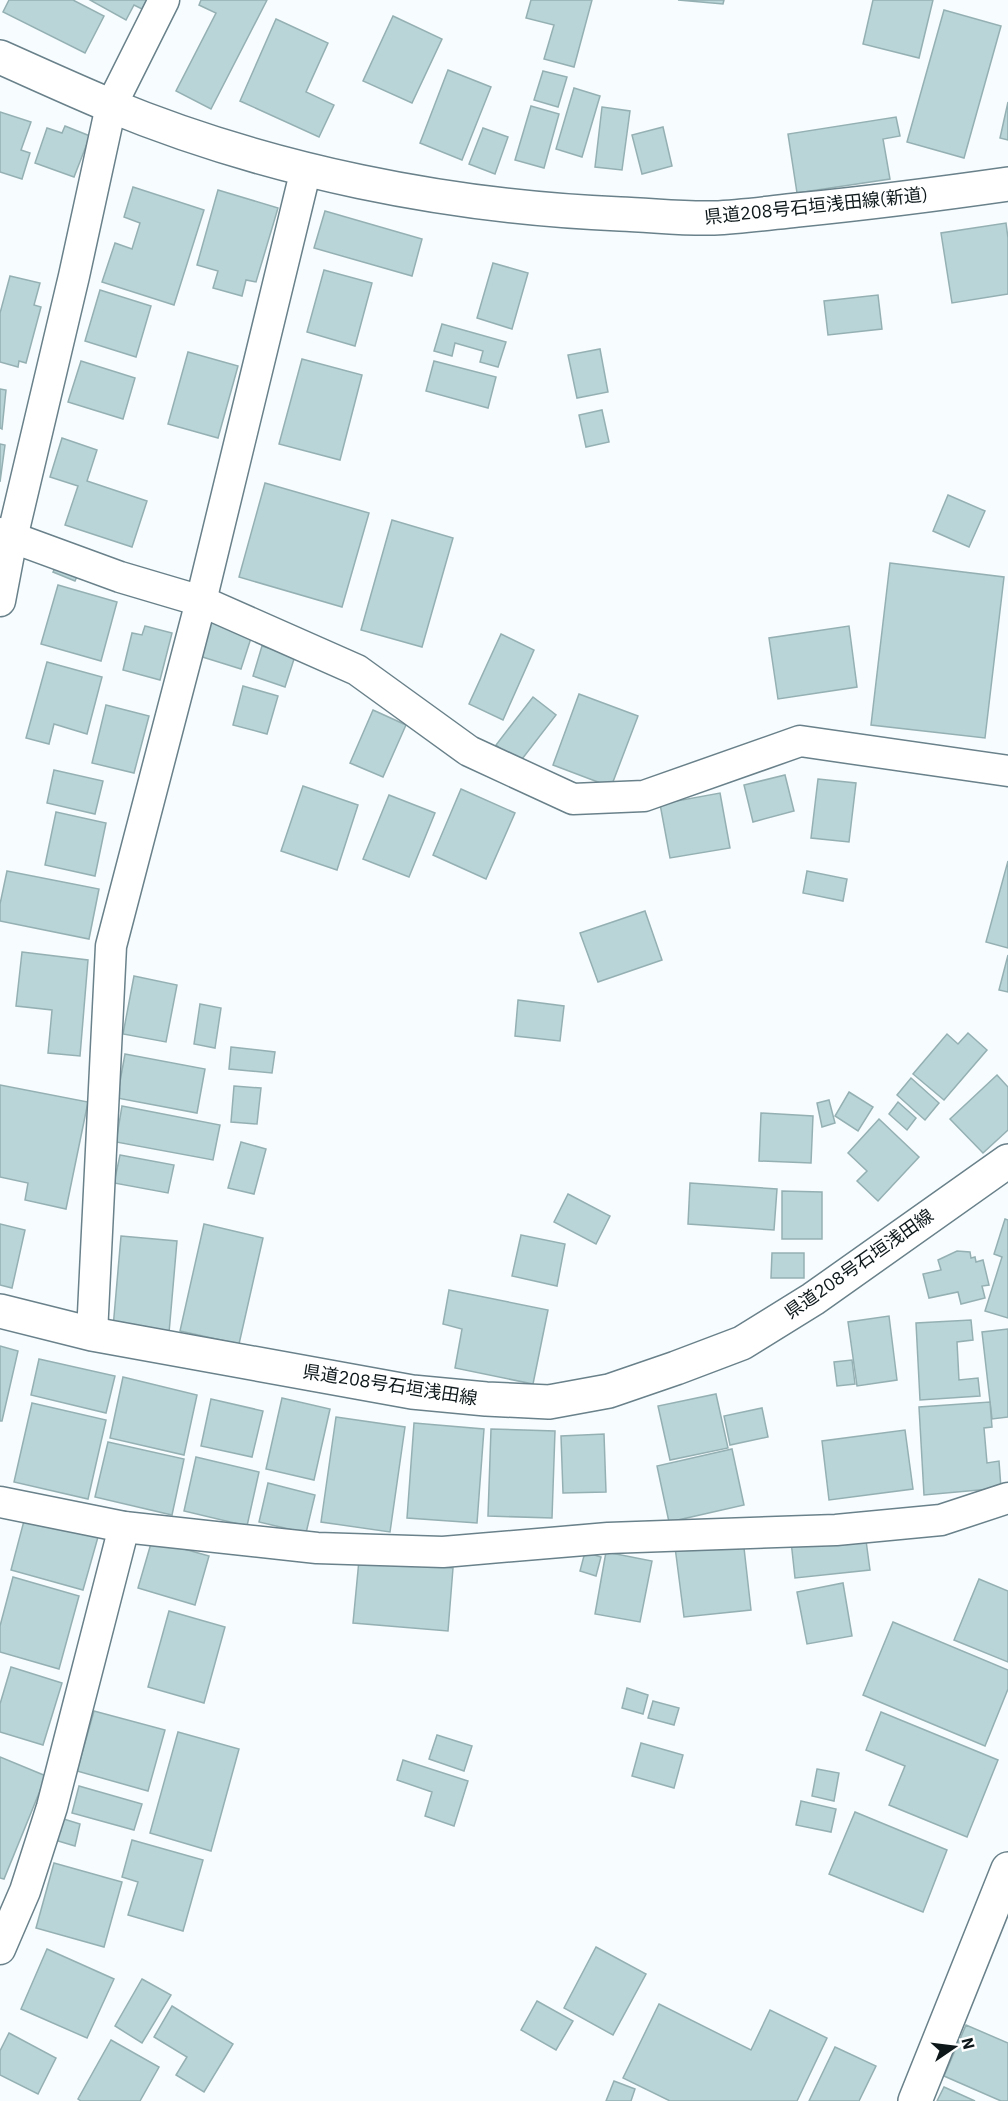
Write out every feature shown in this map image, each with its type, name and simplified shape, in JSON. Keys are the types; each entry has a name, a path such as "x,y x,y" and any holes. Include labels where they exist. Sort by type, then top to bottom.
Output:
{"main road":[{"name":"県道208号石垣浅田線(新道)","path":"0,57 111,106 209,141 348,180 512,206 585,213 713,218 864,203 1008,184"},
{"name":"県道208号石垣浅田線","path":"0,1311 92,1334 412,1392 486,1400 549,1402 609,1391 742,1343 813,1299 1008,1161"},
{"path":"915,2101 1008,1869"}],"street":[{"path":"0,601 6,536 74,276 111,106 164,0"},
{"path":"92,1334 111,946 201,601 306,169"},
{"path":"6,536 120,577 201,601 357,670 469,751 573,799 644,796 800,741 1008,771"},
{"path":"0,1502 124,1527 317,1548 443,1551 608,1538 836,1530 941,1520 1008,1498"},
{"path":"0,1949 25,1891 52,1807 124,1527"}],"building":[{"path":"9,0 73,0 104,16 85,53 3,12"},
{"path":"90,0 147,0 142,9 134,5 126,20"},
{"path":"201,0 267,0 211,109 176,91 216,13 199,5"},
{"path":"531,0 592,0 574,67 544,59 554,25 526,18"},
{"path":"678,0 724,0 723,4"},
{"path":"873,0 933,0 919,58 863,44"},
{"path":"944,10 1001,26 964,158 907,142"},
{"path":"393,16 442,39 412,103 363,81"},
{"path":"276,19 328,43 306,92 334,105 319,137 240,101"},
{"path":"448,70 491,87 462,160 420,143"},
{"path":"543,71 567,77 558,107 534,100"},
{"path":"574,88 600,96 582,157 556,149"},
{"path":"1008,102 1008,140 1000,138"},
{"path":"531,106 559,114 544,168 515,160"},
{"path":"602,107 630,111 622,170 595,167"},
{"path":"0,112 31,122 21,150 30,153 22,179 0,172"},
{"path":"896,117 900,136 883,139 890,179 797,193 788,134"},
{"path":"65,126 90,136 74,177 35,163 47,128 62,133"},
{"path":"663,127 672,166 642,174 632,135"},
{"path":"483,128 508,137 495,174 469,164"},
{"path":"133,187 204,210 174,305 102,282 115,243 132,249 140,223 124,217"},
{"path":"218,190 278,208 256,282 246,280 242,296 213,288 218,271 197,265"},
{"path":"325,211 422,239 412,276 314,248"},
{"path":"1006,223 1008,294 952,303 941,233"},
{"path":"493,263 528,273 512,329 477,318"},
{"path":"324,270 372,283 355,346 307,332"},
{"path":"10,276 40,283 34,305 41,307 26,363 19,361 18,367 0,362 0,313"},
{"path":"100,290 151,306 136,357 85,341"},
{"path":"878,295 882,329 828,335 824,301"},
{"path":"442,324 506,342 498,367 480,362 483,351 455,343 452,356 434,351"},
{"path":"600,349 608,392 577,398 568,355"},
{"path":"188,352 238,366 218,438 168,424"},
{"path":"302,359 362,375 340,460 279,444"},
{"path":"81,361 135,378 123,419 68,402"},
{"path":"434,361 496,377 488,408 426,391"},
{"path":"0,389 6,390 2,429 0,428"},
{"path":"602,410 609,442 586,447 579,415"},
{"path":"62,438 97,450 87,481 147,501 132,547 65,525 78,486 50,477"},
{"path":"0,444 5,445 0,482"},
{"path":"265,483 369,513 342,607 239,577"},
{"path":"948,495 985,511 969,547 933,531"},
{"path":"392,520 453,538 422,647 361,630"},
{"path":"59,559 81,567 75,581 53,572"},
{"path":"890,563 1004,577 985,738 871,725"},
{"path":"58,585 117,602 101,661 41,644"},
{"path":"207,620 252,635 241,669 196,655"},
{"path":"145,626 172,633 160,680 123,670 132,633 142,635"},
{"path":"849,626 857,687 778,699 769,638"},
{"path":"501,634 534,650 503,720 469,704"},
{"path":"262,646 295,656 285,687 253,676"},
{"path":"47,662 102,677 87,734 54,724 49,744 26,738"},
{"path":"243,686 278,696 267,734 233,725"},
{"path":"579,694 638,716 611,787 553,765"},
{"path":"533,697 556,715 519,763 496,745"},
{"path":"106,705 149,716 134,773 92,763"},
{"path":"373,710 406,725 383,777 350,763"},
{"path":"54,770 103,781 95,814 47,803"},
{"path":"785,775 794,811 753,822 744,785"},
{"path":"818,779 856,783 849,842 811,838"},
{"path":"303,786 358,805 337,870 281,851"},
{"path":"461,789 515,813 486,879 433,855"},
{"path":"720,793 730,848 670,858 660,804"},
{"path":"389,795 435,813 409,877 363,859"},
{"path":"56,812 106,823 95,876 45,865"},
{"path":"1008,861 1008,948 986,942"},
{"path":"7,871 99,889 89,939 0,921 0,904"},
{"path":"807,871 847,879 843,901 803,893"},
{"path":"645,911 662,960 598,982 580,933"},
{"path":"22,952 88,960 80,1056 48,1053 52,1010 16,1006"},
{"path":"1008,955 1008,992 999,990"},
{"path":"134,976 177,985 166,1042 123,1034"},
{"path":"518,1000 564,1006 560,1041 515,1036"},
{"path":"200,1004 221,1008 215,1048 194,1044"},
{"path":"968,1033 987,1050 944,1100 913,1074 947,1034 958,1044"},
{"path":"231,1047 275,1052 272,1073 229,1069"},
{"path":"125,1054 205,1069 197,1113 117,1098"},
{"path":"997,1075 1008,1087 1008,1130 983,1153 950,1119"},
{"path":"911,1078 939,1103 925,1120 897,1095"},
{"path":"0,1085 88,1102 66,1209 25,1200 28,1183 0,1177"},
{"path":"234,1086 261,1088 257,1124 231,1122"},
{"path":"849,1092 873,1107 858,1131 835,1116"},
{"path":"829,1100 835,1123 822,1127 817,1103"},
{"path":"898,1102 916,1118 907,1130 889,1114"},
{"path":"122,1106 220,1125 213,1160 116,1142"},
{"path":"761,1113 813,1116 811,1163 759,1161"},
{"path":"879,1119 919,1157 878,1201 857,1181 867,1171 848,1153"},
{"path":"241,1142 266,1149 254,1194 228,1188"},
{"path":"120,1155 174,1165 168,1193 114,1183"},
{"path":"690,1183 777,1189 774,1230 688,1224"},
{"path":"782,1191 822,1192 822,1239 782,1239"},
{"path":"568,1194 610,1216 596,1244 554,1222"},
{"path":"1005,1219 1008,1220 1008,1318 985,1311 1002,1257 994,1254"},
{"path":"0,1224 25,1230 12,1288 0,1285"},
{"path":"204,1224 263,1238 239,1344 180,1331"},
{"path":"521,1235 565,1244 557,1286 512,1276"},
{"path":"121,1236 177,1241 169,1333 113,1328"},
{"path":"957,1251 970,1252 971,1258 975,1257 976,1262 983,1260 989,1285 982,1286 985,1298 961,1304 958,1292 929,1298 923,1274 941,1270 938,1260"},
{"path":"772,1253 804,1253 804,1278 771,1278"},
{"path":"449,1290 548,1310 533,1384 455,1368 462,1329 443,1324"},
{"path":"889,1316 897,1380 857,1386 848,1322"},
{"path":"971,1320 973,1340 957,1342 959,1380 978,1378 980,1396 920,1400 916,1323"},
{"path":"1008,1329 1008,1417 992,1419 982,1332"},
{"path":"0,1346 18,1351 2,1421 0,1421"},
{"path":"39,1359 115,1376 106,1413 31,1395"},
{"path":"852,1360 855,1384 837,1386 834,1362"},
{"path":"123,1377 197,1395 184,1455 110,1438"},
{"path":"716,1394 728,1448 670,1460 658,1406"},
{"path":"282,1398 330,1409 314,1480 266,1469"},
{"path":"211,1399 263,1411 252,1457 201,1446"},
{"path":"990,1402 992,1427 984,1428 987,1463 999,1461 1001,1488 924,1495 919,1407"},
{"path":"32,1403 106,1420 88,1499 14,1482"},
{"path":"762,1408 768,1437 730,1445 724,1416"},
{"path":"336,1417 405,1427 390,1532 321,1522"},
{"path":"414,1423 484,1429 477,1523 407,1518"},
{"path":"491,1429 555,1431 552,1518 488,1516"},
{"path":"905,1430 913,1489 829,1500 822,1441"},
{"path":"604,1434 606,1492 563,1493 561,1436"},
{"path":"108,1442 184,1459 172,1515 95,1497"},
{"path":"732,1449 744,1505 669,1522 657,1466"},
{"path":"196,1457 259,1472 247,1526 184,1511"},
{"path":"268,1483 315,1495 306,1533 259,1522"},
{"path":"25,1517 98,1537 83,1590 11,1570"},
{"path":"865,1533 870,1570 795,1578 791,1541"},
{"path":"743,1539 751,1610 684,1617 675,1547"},
{"path":"152,1540 209,1556 195,1605 138,1588"},
{"path":"585,1552 601,1557 596,1576 580,1571"},
{"path":"606,1552 652,1561 640,1622 595,1614"},
{"path":"359,1560 453,1568 448,1631 353,1623"},
{"path":"13,1577 79,1596 59,1669 0,1652 0,1626"},
{"path":"979,1579 1008,1591 1008,1662 954,1640"},
{"path":"843,1583 852,1636 807,1644 797,1592"},
{"path":"169,1611 225,1627 204,1703 148,1687"},
{"path":"893,1622 1008,1670 1008,1689 985,1746 863,1695"},
{"path":"11,1667 62,1683 43,1745 0,1732 0,1704"},
{"path":"627,1688 648,1695 643,1714 622,1708"},
{"path":"653,1701 679,1708 674,1725 648,1718"},
{"path":"94,1711 165,1730 148,1791 77,1771"},
{"path":"881,1712 998,1760 967,1837 889,1805 905,1766 866,1750"},
{"path":"178,1732 239,1749 211,1851 150,1833"},
{"path":"437,1735 472,1746 464,1771 429,1759"},
{"path":"641,1743 683,1755 674,1788 632,1776"},
{"path":"0,1757 46,1776 4,1879 0,1878"},
{"path":"403,1760 468,1781 454,1826 425,1816 432,1792 397,1780"},
{"path":"817,1769 839,1773 834,1801 812,1796"},
{"path":"79,1786 142,1804 134,1830 72,1813"},
{"path":"801,1801 836,1809 831,1832 796,1825"},
{"path":"855,1812 947,1850 923,1912 829,1874"},
{"path":"54,1816 80,1824 75,1846 48,1838"},
{"path":"132,1840 203,1860 183,1931 128,1915 138,1882 122,1877"},
{"path":"54,1863 122,1882 104,1947 36,1928"},
{"path":"596,1947 646,1974 613,2035 564,2008"},
{"path":"47,1949 114,1979 87,2038 21,2009"},
{"path":"142,1979 171,1995 142,2043 115,2026"},
{"path":"537,2001 573,2021 556,2050 521,2030"},
{"path":"659,2004 751,2050 770,2010 827,2038 797,2101 670,2101 623,2078"},
{"path":"172,2006 233,2044 204,2092 176,2075 187,2057 154,2037"},
{"path":"966,2025 1008,2043 1008,2101 1001,2101 944,2076"},
{"path":"9,2033 56,2058 38,2094 0,2075 0,2051"},
{"path":"111,2040 159,2067 140,2101 81,2101 78,2099"},
{"path":"835,2047 876,2066 859,2101 809,2101"},
{"path":"614,2081 635,2089 631,2101 606,2101"},
{"path":"944,2087 975,2101 937,2101"}]}
